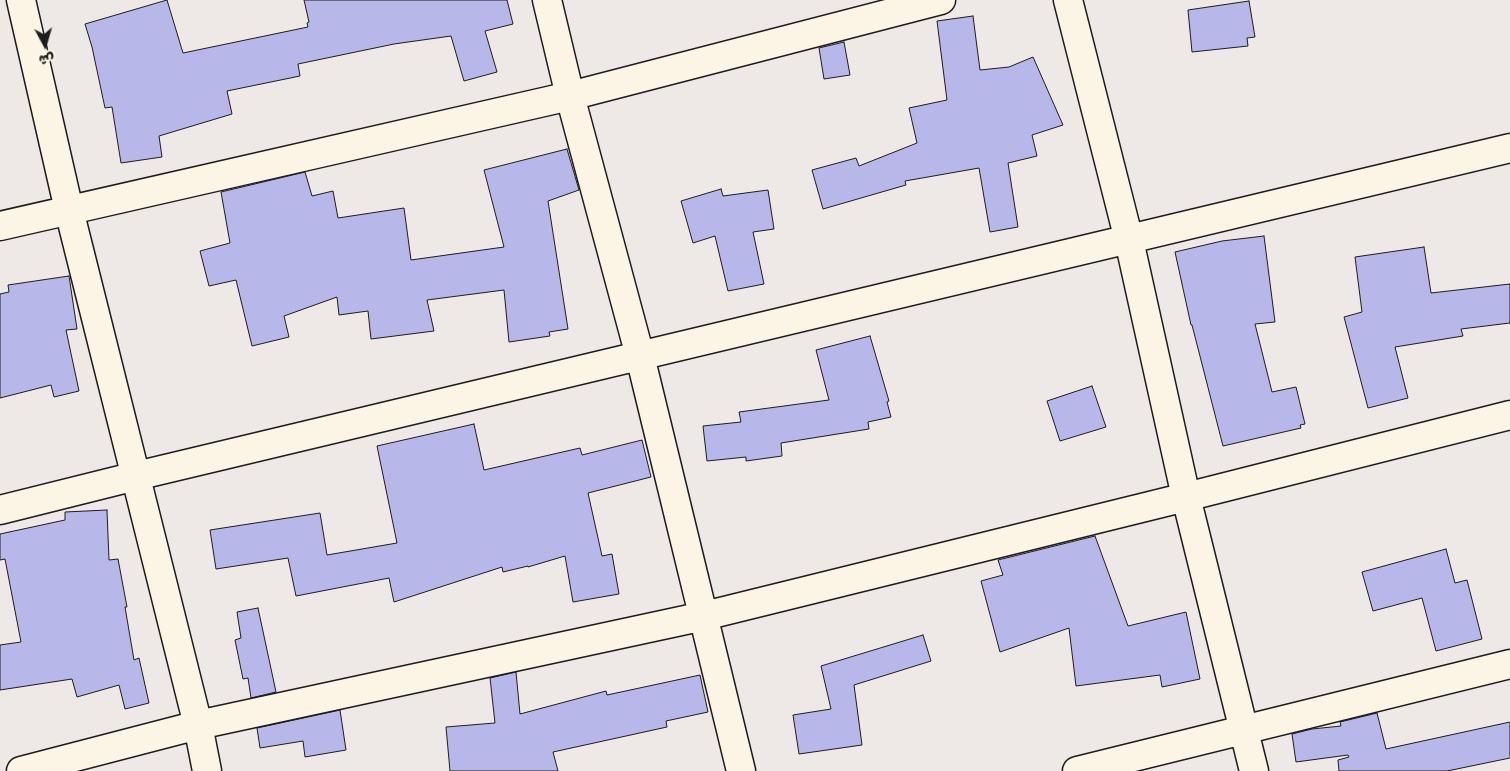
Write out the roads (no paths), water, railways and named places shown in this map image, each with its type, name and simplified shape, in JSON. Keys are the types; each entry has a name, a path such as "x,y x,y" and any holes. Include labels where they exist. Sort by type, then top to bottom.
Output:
{"street":[{"path":"21,0 69,210 198,725 207,771"},
{"path":"547,0 570,96 640,356 741,771"},
{"path":"0,226 570,96 941,0"},
{"path":"1068,0 1129,240 1186,497 1254,771"},
{"path":"0,510 1510,148"},
{"path":"21,771 198,725 704,616 1510,415"},
{"path":"1077,771 1510,664"}]}
